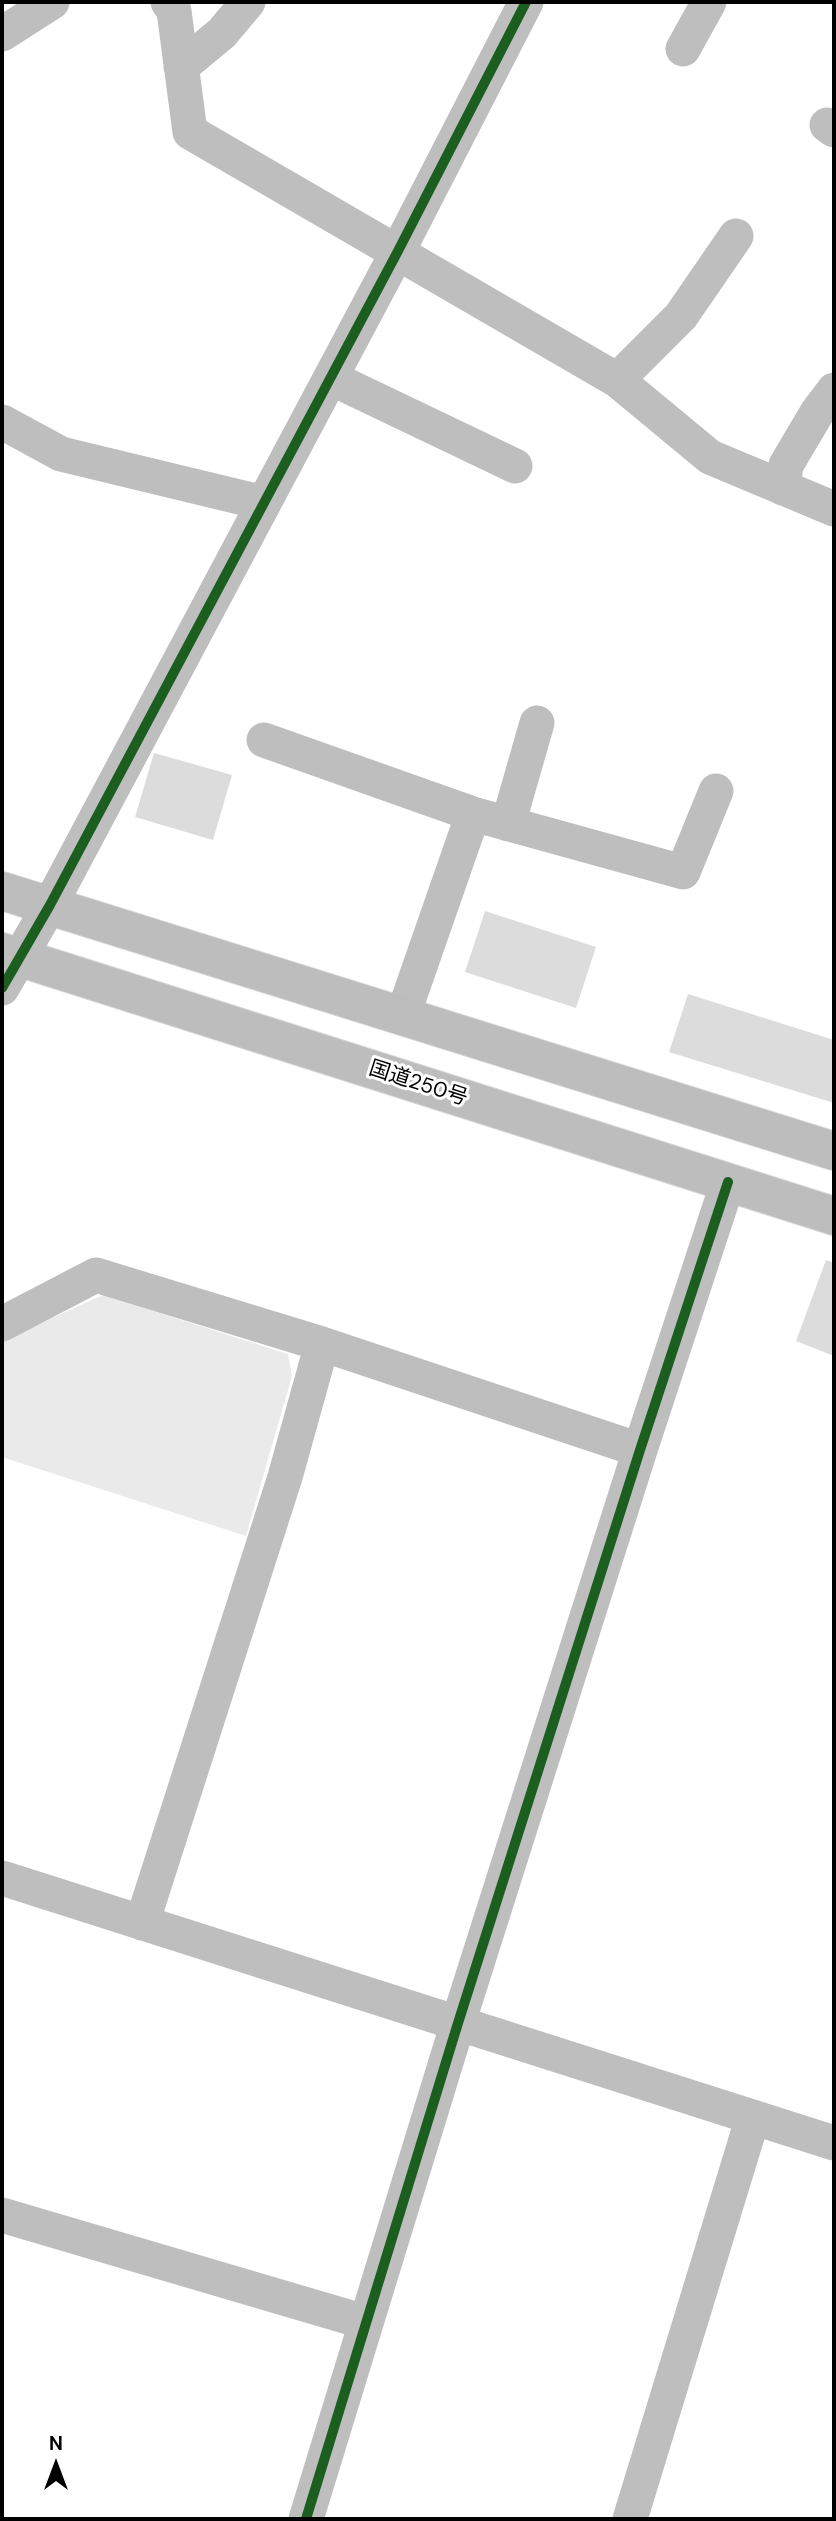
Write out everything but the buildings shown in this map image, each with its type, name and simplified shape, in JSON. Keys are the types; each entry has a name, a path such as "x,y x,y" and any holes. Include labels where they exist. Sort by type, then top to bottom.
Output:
{"highway":[{"path":"2,891 834,1151"},
{"name":"国道250号","path":"7,966 834,1216"}],"street":[{"path":"2,34 52,2"},
{"path":"168,2 174,11 190,132 617,380 710,457 834,509"},
{"path":"181,67 222,33 248,2"},
{"path":"7,966 50,905 398,251 526,2"},
{"path":"683,49 709,2"},
{"path":"617,380 681,316 736,236"},
{"path":"331,378 515,466"},
{"path":"783,488 786,465 818,411 834,390"},
{"path":"2,422 61,454 264,503"},
{"path":"509,824 537,723"},
{"path":"264,740 473,814 683,872 716,791"},
{"path":"403,1015 473,814"},
{"path":"306,2519 458,2023 728,1182"},
{"path":"2,1324 96,1275 322,1344 640,1450"},
{"path":"142,1923 285,1477 322,1344"},
{"path":"2,1878 834,2143"},
{"path":"630,2519 752,2117"},
{"path":"2,2215 365,2322"}],"shaded area":[{"path":"103,1295 288,1354 292,1376 246,1536 2,1457 2,1341"}],"cycle path":[{"path":"2,988 50,905 398,251 526,2"},
{"path":"306,2519 458,2023 728,1182"}]}
